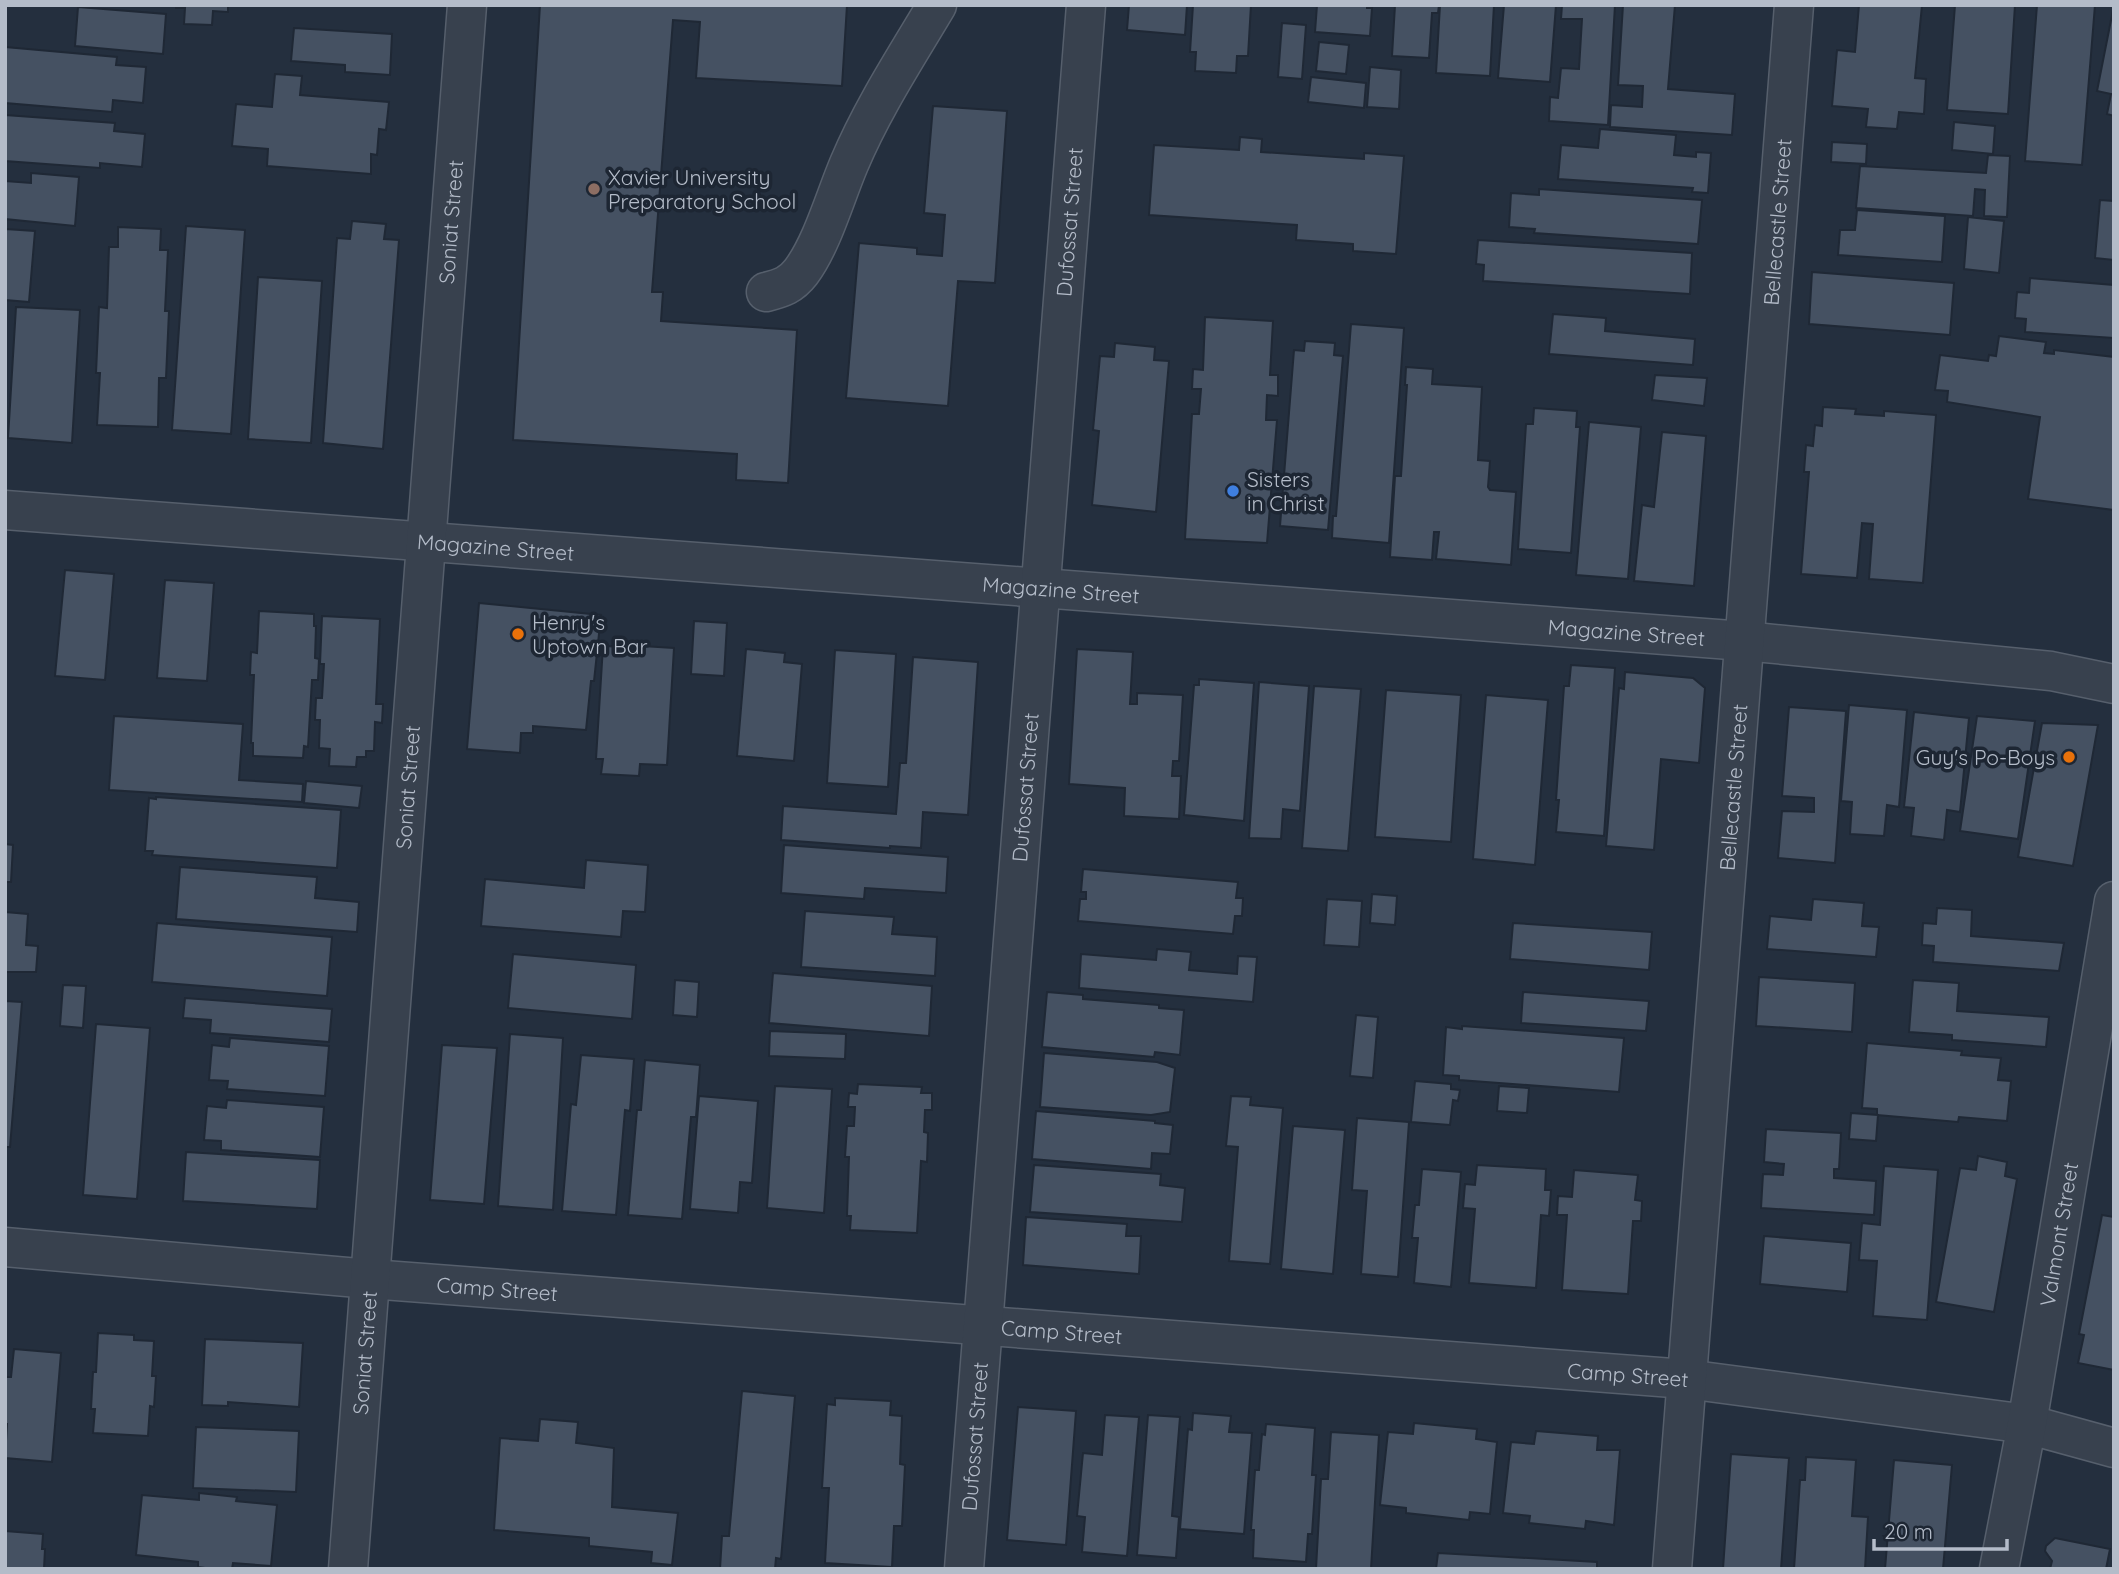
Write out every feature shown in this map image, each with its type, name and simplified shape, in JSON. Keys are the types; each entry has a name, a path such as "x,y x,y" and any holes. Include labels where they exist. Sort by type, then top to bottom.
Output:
{"street":[{"name":"Soniat Street","path":"348,1569 467,5"},
{"path":"766,292 789,286 803,269 878,105 937,5"},
{"name":"Dufossat Street","path":"964,1569 1086,5"},
{"name":"Bellecastle Street","path":"1672,1569 1794,5"},
{"name":"Magazine Street","path":"5,510 1744,641 2051,671 2114,684"},
{"name":"Valmont Street","path":"1999,1569 2027,1424 2114,901"},
{"name":"Camp Street","path":"5,1247 370,1279 1686,1379 2027,1424 2114,1448"}],"building":[{"path":"176,5 228,5 228,12 213,11 212,25 184,24 185,8 176,8"},
{"name":"Xavier University Preparatory School","path":"540,5 847,5 842,86 696,78 700,22 673,20 652,292 663,292 661,321 797,330 788,483 736,480 737,454 513,440"},
{"path":"1129,5 1187,5 1185,35 1127,30"},
{"path":"1193,5 1251,5 1248,56 1237,56 1236,73 1195,71 1196,52 1190,52"},
{"path":"1317,5 1367,5 1367,8 1372,8 1370,36 1315,32"},
{"path":"1395,5 1439,5 1438,13 1432,13 1429,58 1392,56"},
{"path":"1440,5 1494,5 1490,76 1436,73"},
{"path":"1504,5 1556,5 1550,82 1498,78"},
{"path":"1562,5 1615,5 1608,125 1549,121 1550,97 1558,98 1561,68 1579,69 1582,19 1561,19"},
{"path":"1623,5 1675,5 1668,89 1735,94 1732,135 1610,127 1611,105 1642,107 1643,86 1618,85"},
{"path":"1859,5 1922,5 1915,78 1926,79 1924,114 1899,112 1897,129 1866,127 1868,109 1832,106 1837,50 1855,52"},
{"path":"1955,5 2015,5 2008,114 1947,110"},
{"path":"2037,5 2095,5 2082,165 2025,161"},
{"path":"2114,5 2114,116 2107,114 2111,94 2097,91"},
{"path":"78,7 166,14 163,54 75,46"},
{"path":"1282,23 1306,25 1302,79 1278,77"},
{"path":"294,28 392,34 390,75 345,72 345,65 291,61"},
{"path":"1319,42 1349,45 1346,74 1316,71"},
{"path":"5,47 117,57 116,65 146,67 143,103 113,100 112,112 5,103"},
{"path":"1370,67 1401,70 1399,109 1367,107"},
{"path":"275,74 302,76 300,95 389,102 386,130 379,129 377,155 371,154 371,174 267,166 268,149 232,146 236,104 272,107"},
{"path":"1311,77 1366,83 1364,108 1308,102"},
{"path":"933,106 1007,111 995,283 958,281 948,406 846,398 859,243 917,248 917,254 942,256 945,215 924,213"},
{"path":"5,115 115,123 114,131 145,134 142,167 100,163 100,168 5,161"},
{"path":"1954,122 1995,126 1993,154 1952,150"},
{"path":"1600,129 1676,135 1674,155 1696,157 1696,152 1711,153 1708,193 1692,192 1693,188 1558,179 1561,145 1598,148"},
{"path":"1240,137 1262,139 1261,152 1364,159 1364,153 1404,156 1396,254 1353,251 1353,244 1296,240 1297,225 1149,215 1154,145 1239,150"},
{"path":"1832,142 1867,144 1866,164 1831,162"},
{"path":"1988,155 2010,156 2007,217 1984,216 1985,190 1975,189 1973,216 1856,208 1860,166 1986,173"},
{"path":"31,173 79,177 75,226 5,219 5,181 31,183"},
{"path":"1539,189 1702,200 1698,244 1534,233 1535,229 1509,227 1511,193 1539,195"},
{"path":"2100,200 2114,201 2114,260 2095,258"},
{"path":"1857,210 1945,216 1942,262 1838,255 1840,230 1855,230"},
{"path":"1968,217 2004,221 1999,273 1964,269"},
{"path":"352,221 386,224 384,239 399,240 383,449 323,443 337,238 350,239"},
{"path":"186,226 245,230 231,434 172,430"},
{"path":"118,227 161,229 160,250 168,250 166,378 159,378 158,427 97,425 100,373 96,373 99,307 107,308 109,247 118,247"},
{"path":"5,229 35,231 29,302 5,300"},
{"path":"1478,240 1692,253 1690,294 1483,281 1484,265 1476,264"},
{"path":"1812,272 1954,283 1950,335 1809,324"},
{"path":"258,277 322,281 311,443 248,439"},
{"path":"2030,278 2114,285 2114,338 2025,332 2026,319 2015,318 2017,292 2029,293"},
{"path":"16,307 80,310 72,443 8,438"},
{"path":"1553,314 1606,318 1605,331 1695,339 1693,365 1549,354"},
{"path":"1205,317 1273,321 1270,375 1278,375 1278,396 1267,395 1266,420 1277,420 1267,543 1185,539 1192,414 1199,414 1201,389 1192,389 1193,369 1203,370"},
{"path":"1351,324 1404,328 1389,543 1332,538"},
{"path":"1999,336 2046,342 2044,353 2054,354 2054,350 2114,357 2114,510 2028,499 2040,417 1947,402 1948,391 1935,390 1940,355 1988,361 1989,355 1996,356"},
{"path":"1305,341 1335,343 1334,355 1343,356 1328,530 1280,526 1294,350 1304,351"},
{"path":"1115,343 1155,347 1154,360 1169,361 1156,512 1092,505 1099,431 1093,430 1100,356 1114,357"},
{"path":"1406,367 1433,369 1432,384 1482,387 1478,460 1490,461 1490,490 1516,492 1511,565 1436,559 1439,532 1434,532 1432,560 1390,557 1395,476 1401,476"},
{"path":"1655,375 1707,378 1704,406 1652,400"},
{"path":"1823,407 1856,409 1855,414 1884,416 1884,411 1936,415 1923,583 1869,579 1873,524 1862,523 1857,578 1801,574 1809,472 1804,472 1806,445 1813,446 1815,425 1822,426"},
{"path":"1534,408 1577,411 1576,427 1580,427 1571,553 1518,549 1526,424 1533,424"},
{"path":"1589,422 1641,427 1628,579 1576,575"},
{"path":"1662,432 1706,436 1694,586 1634,581 1642,505 1654,507"},
{"path":"65,570 114,574 105,680 55,676"},
{"path":"165,580 214,583 207,681 157,678"},
{"path":"479,603 601,615 586,730 533,726 533,733 521,733 520,753 467,749"},
{"path":"259,611 314,614 315,658 319,659 318,680 312,680 308,747 304,746 303,758 253,756 251,743 254,675 250,675 251,652 257,653"},
{"path":"322,616 380,619 376,704 383,704 382,723 375,722 374,751 366,751 366,757 357,757 356,767 329,766 330,749 319,748 320,720 315,720 316,698 322,698"},
{"path":"694,621 727,623 724,676 691,674"},
{"path":"603,646 627,647 626,654 642,654 642,646 674,648 667,765 640,764 639,776 601,774 603,759 596,759"},
{"path":"746,649 785,653 784,662 802,664 794,761 737,756"},
{"path":"1077,649 1133,652 1130,704 1137,704 1137,693 1183,695 1179,761 1173,761 1172,776 1181,776 1179,819 1124,816 1125,788 1069,784"},
{"path":"835,650 896,654 888,787 827,783"},
{"path":"913,657 978,662 968,815 923,812 921,848 781,840 783,806 896,814 900,763 906,763"},
{"path":"1571,665 1615,668 1604,836 1556,832 1564,686 1569,686"},
{"path":"1625,672 1693,678 1705,688 1699,763 1661,759 1654,850 1606,846 1619,688 1624,689"},
{"path":"1199,679 1254,683 1244,821 1184,815 1194,685 1199,685"},
{"path":"1259,682 1309,686 1300,811 1283,809 1281,839 1249,838"},
{"path":"1314,686 1361,689 1348,851 1302,848"},
{"path":"1386,690 1461,695 1451,842 1375,837"},
{"path":"1486,695 1548,700 1535,865 1473,859"},
{"path":"1849,705 1907,710 1899,807 1887,805 1884,836 1850,834 1852,802 1841,801"},
{"path":"1789,707 1846,711 1835,863 1778,858 1782,811 1814,812 1814,798 1782,796"},
{"path":"1914,712 1969,718 1960,812 1947,810 1944,840 1911,836 1914,808 1904,807"},
{"path":"114,716 243,724 239,780 303,784 302,802 109,790"},
{"path":"1977,716 2035,721 2018,839 1960,831"},
{"path":"2042,723 2098,725 2073,866 2018,857"},
{"path":"306,781 362,786 359,808 304,803"},
{"path":"149,798 341,810 337,868 152,855 153,851 145,851"},
{"path":"5,844 13,845 11,882 5,882"},
{"path":"784,845 948,857 946,893 865,888 864,899 781,893"},
{"path":"586,860 648,865 645,912 623,911 621,937 481,926 485,879 584,888"},
{"path":"180,867 317,877 315,898 359,902 357,932 176,919"},
{"path":"1083,869 1238,882 1236,898 1243,898 1242,916 1235,916 1233,934 1078,921 1080,899 1086,899 1086,892 1081,892"},
{"path":"1372,894 1397,896 1395,925 1370,923"},
{"path":"1327,899 1362,901 1359,947 1324,945"},
{"path":"1813,899 1864,903 1862,926 1879,927 1876,957 1767,949 1770,916 1811,920"},
{"path":"1937,908 1972,910 1971,936 2064,943 2059,971 1933,962 1934,946 1922,945 1923,923 1936,924"},
{"path":"805,911 894,917 892,934 937,937 935,976 801,967"},
{"path":"5,912 28,914 26,945 38,946 36,972 5,972"},
{"path":"157,923 332,937 327,996 152,982"},
{"path":"1513,923 1652,932 1649,970 1510,959"},
{"path":"1157,949 1191,952 1189,970 1237,974 1238,956 1257,957 1253,1002 1079,988 1081,954 1156,960"},
{"path":"513,954 636,965 632,1019 508,1008"},
{"path":"773,973 932,986 929,1036 769,1023"},
{"path":"1759,977 1855,983 1852,1032 1756,1026"},
{"path":"675,980 699,982 697,1017 673,1015"},
{"path":"1913,980 1959,983 1957,1011 2049,1017 2046,1047 1952,1040 1952,1035 1909,1032"},
{"path":"63,985 86,986 83,1028 60,1026"},
{"path":"1047,992 1083,995 1083,999 1159,1005 1159,1008 1184,1010 1180,1055 1155,1052 1154,1057 1042,1047"},
{"path":"1523,992 1649,1001 1646,1031 1521,1023"},
{"path":"185,998 332,1009 329,1042 210,1033 211,1020 183,1018"},
{"path":"5,1001 22,1002 10,1147 5,1147"},
{"path":"1356,1015 1378,1017 1373,1078 1350,1076"},
{"path":"96,1024 150,1028 137,1199 83,1195"},
{"path":"1462,1026 1624,1038 1619,1092 1459,1080 1459,1076 1443,1075 1446,1027 1462,1029"},
{"path":"770,1031 846,1034 845,1059 769,1056"},
{"path":"510,1034 563,1038 553,1210 498,1206"},
{"path":"230,1038 329,1046 325,1096 227,1089 228,1081 209,1080 212,1045 229,1047"},
{"path":"1867,1043 1962,1051 1961,1055 2001,1058 1998,1080 2011,1081 2007,1121 1959,1117 1958,1122 1877,1115 1877,1109 1862,1108"},
{"path":"442,1045 497,1048 484,1204 430,1200"},
{"path":"1044,1053 1157,1062 1175,1068 1170,1112 1151,1115 1040,1107"},
{"path":"581,1055 634,1059 630,1111 625,1110 616,1215 562,1211 571,1104 576,1105"},
{"path":"645,1060 700,1065 696,1117 691,1117 682,1219 628,1215 637,1110 641,1110"},
{"path":"1415,1081 1451,1084 1451,1089 1460,1090 1458,1101 1453,1100 1450,1125 1411,1122"},
{"path":"858,1084 922,1087 921,1093 932,1093 932,1110 925,1110 924,1132 928,1133 927,1162 921,1161 917,1233 850,1230 851,1216 847,1216 849,1157 845,1157 847,1126 854,1126 855,1107 848,1107 849,1093 857,1094"},
{"path":"775,1086 832,1089 824,1213 767,1208"},
{"path":"1499,1086 1529,1088 1527,1113 1497,1111"},
{"path":"699,1096 758,1101 752,1183 740,1182 738,1213 690,1209"},
{"path":"1231,1096 1251,1097 1250,1105 1283,1108 1270,1264 1229,1261 1238,1147 1226,1146"},
{"path":"227,1100 324,1107 320,1157 221,1150 221,1141 204,1140 207,1106 226,1108"},
{"path":"1036,1111 1155,1121 1173,1125 1170,1154 1152,1153 1151,1169 1032,1159"},
{"path":"1851,1113 1878,1115 1876,1141 1849,1139"},
{"path":"1357,1118 1409,1122 1398,1277 1361,1274 1367,1191 1352,1190"},
{"path":"1293,1126 1345,1130 1333,1274 1281,1269"},
{"path":"1766,1129 1841,1133 1839,1169 1834,1169 1834,1178 1876,1181 1874,1215 1761,1208 1763,1174 1783,1175 1784,1164 1764,1162"},
{"path":"186,1152 320,1160 317,1209 183,1201"},
{"path":"1978,1156 2007,1162 2005,1176 2017,1179 1994,1312 1936,1302 1960,1168 1976,1170"},
{"path":"1034,1165 1161,1174 1160,1185 1185,1188 1182,1222 1030,1212"},
{"path":"1477,1165 1546,1169 1545,1190 1551,1190 1549,1216 1541,1215 1536,1288 1469,1283 1475,1209 1463,1208 1465,1184 1475,1185"},
{"path":"1884,1166 1938,1170 1927,1320 1873,1316 1877,1261 1859,1260 1862,1223 1880,1225"},
{"path":"1422,1169 1461,1172 1451,1287 1414,1283 1418,1238 1412,1238 1415,1205 1419,1205"},
{"path":"1574,1170 1638,1175 1635,1200 1642,1201 1641,1221 1633,1221 1628,1294 1562,1290 1567,1215 1557,1215 1558,1196 1572,1197"},
{"path":"2102,1215 2114,1217 2114,1370 2078,1363 2084,1335 2079,1334"},
{"path":"1026,1217 1127,1224 1126,1236 1141,1236 1139,1274 1023,1265"},
{"path":"1764,1236 1851,1243 1847,1292 1760,1284"},
{"path":"98,1333 134,1335 134,1340 154,1341 152,1376 156,1376 154,1407 150,1406 148,1436 93,1433 95,1409 91,1409"},
{"path":"205,1339 303,1343 299,1407 228,1402 228,1406 202,1405"},
{"path":"14,1349 61,1353 52,1462 5,1458 5,1377 11,1377"},
{"path":"742,1391 795,1396 781,1559 776,1558 775,1569 720,1569 722,1536 729,1536"},
{"path":"835,1398 891,1401 890,1415 902,1416 900,1464 905,1465 902,1526 894,1526 892,1567 825,1563 829,1488 822,1488 827,1404 835,1405"},
{"path":"1018,1407 1076,1411 1066,1545 1007,1540"},
{"path":"1193,1413 1231,1416 1229,1432 1252,1433 1244,1534 1180,1529 1188,1429 1192,1430"},
{"path":"1105,1415 1139,1417 1127,1556 1082,1552 1085,1517 1077,1516 1083,1453 1102,1455"},
{"path":"1148,1415 1180,1417 1172,1516 1179,1517 1176,1558 1137,1555"},
{"path":"540,1419 578,1422 576,1443 614,1448 612,1507 678,1513 672,1565 651,1563 652,1552 589,1546 589,1538 494,1530 500,1438 538,1441"},
{"path":"1414,1423 1477,1429 1476,1439 1497,1442 1490,1514 1470,1512 1469,1520 1406,1513 1406,1508 1380,1505 1388,1432 1413,1434"},
{"path":"1266,1424 1315,1428 1312,1475 1316,1475 1312,1534 1308,1534 1306,1562 1253,1558 1254,1530 1251,1530 1255,1470 1259,1470 1262,1434 1265,1435"},
{"path":"196,1427 299,1431 296,1492 193,1488"},
{"path":"1536,1431 1598,1436 1597,1450 1620,1450 1614,1525 1586,1521 1585,1529 1529,1523 1530,1516 1503,1513 1511,1442 1534,1444"},
{"path":"1331,1432 1379,1435 1371,1569 1316,1569 1321,1479 1328,1479"},
{"path":"1731,1454 1789,1458 1781,1569 1723,1569"},
{"path":"1806,1457 1856,1460 1852,1516 1868,1517 1865,1569 1794,1569 1800,1480 1805,1480"},
{"path":"1894,1460 1952,1465 1943,1569 1885,1569"},
{"path":"199,1493 237,1497 236,1501 277,1505 271,1566 233,1563 232,1569 212,1569 198,1567 198,1562 136,1555 142,1495 199,1500"},
{"path":"5,1531 43,1534 44,1569 5,1569"},
{"path":"2055,1538 2110,1549 2106,1569 2050,1569 2052,1561 2045,1551 2046,1546"},
{"path":"1438,1553 1597,1562 1597,1569 1436,1569"}],"place":[{"name":"Xavier University Preparatory School","path":"594,189"},
{"name":"Sisters in Christ","path":"1233,491"},
{"name":"Henry's Uptown Bar","path":"518,634"},
{"name":"Guy's Po-Boys","path":"2069,757"}]}
